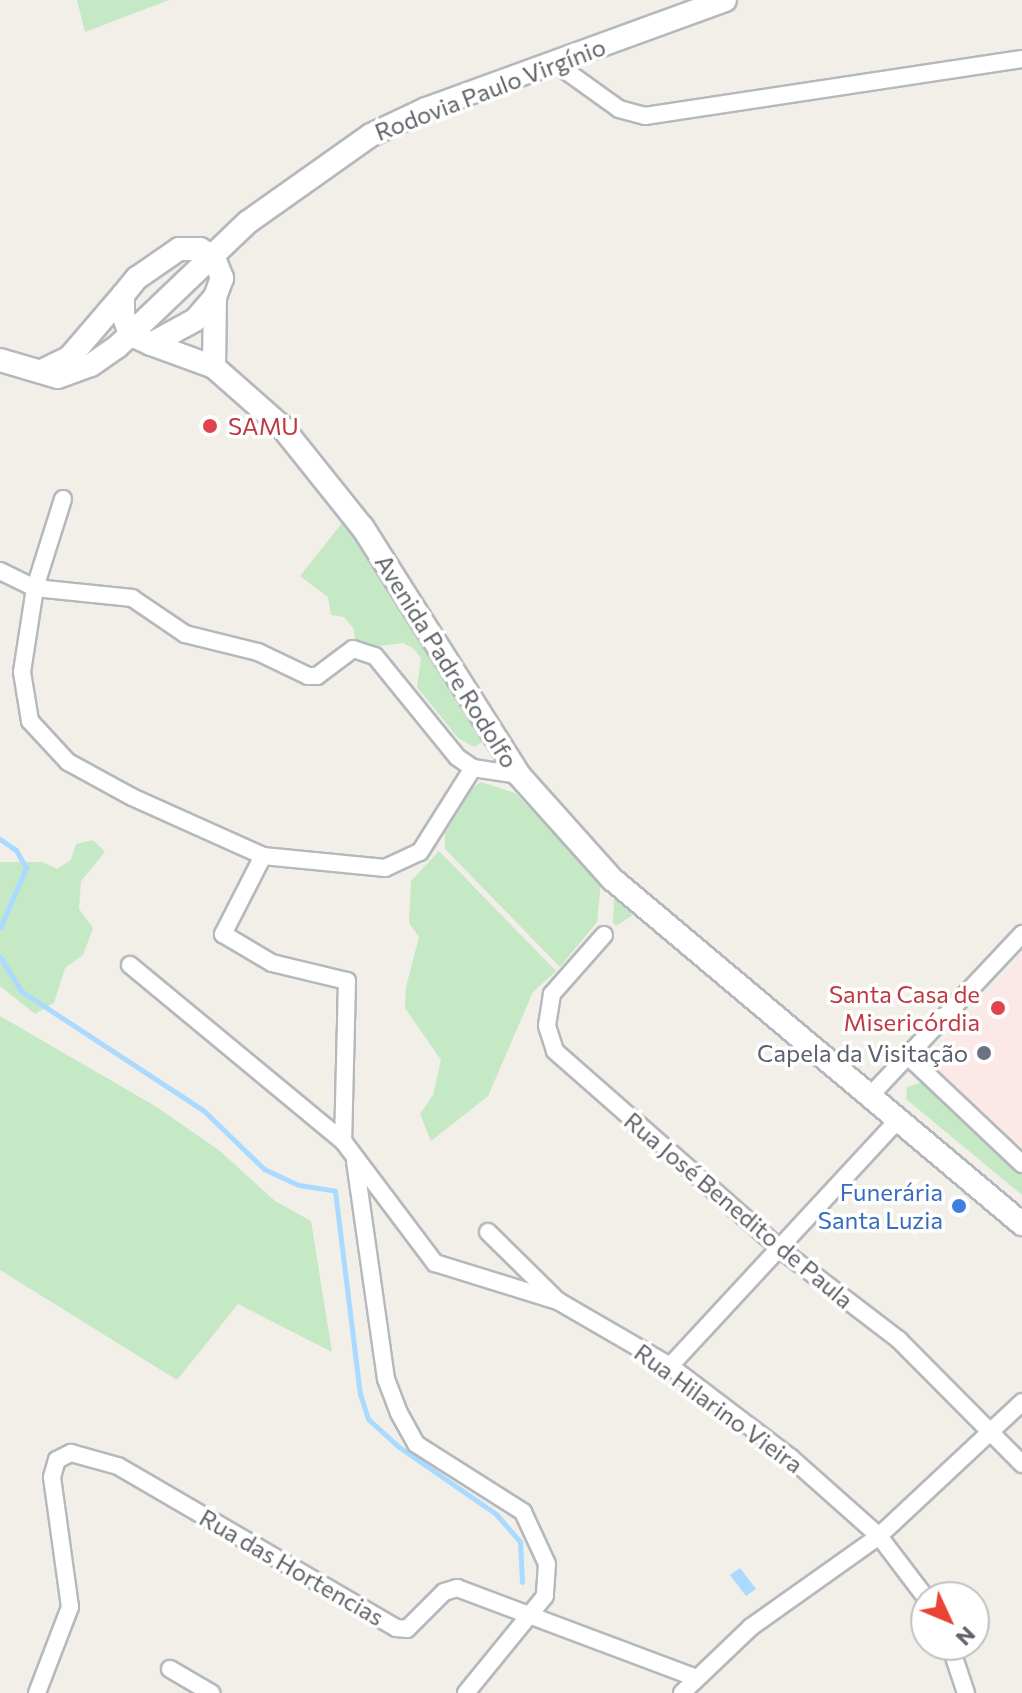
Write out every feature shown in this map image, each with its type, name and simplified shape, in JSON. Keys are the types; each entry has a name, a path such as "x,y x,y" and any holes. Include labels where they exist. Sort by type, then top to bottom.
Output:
{"street":[{"name":"Rodovia Paulo Virgínio","path":"0,360 58,377 77,371 217,277 248,222 371,135 725,0"},
{"path":"555,63 619,109 645,116 1022,59"},
{"path":"35,372 69,358 137,278 179,249 200,249 217,277 214,367"},
{"path":"151,344 195,320 217,277"},
{"path":"123,295 123,315 130,334"},
{"name":"Avenida Padre Rodolfo","path":"130,334 214,367 282,427 363,528 519,775 654,918 1022,1224"},
{"path":"63,499 35,588 22,672 30,721 68,762 132,797 263,856 398,865 420,852 473,768"},
{"path":"0,571 35,588 132,598 185,634 275,658 308,676 317,676 353,649 375,656 457,757 473,768 519,775"},
{"path":"263,856 223,934 272,963 347,981 343,1141"},
{"path":"869,1097 911,1059 1022,934"},
{"name":"Rua José Benedito de Paula","path":"604,935 552,994 547,1026 555,1051 780,1249 899,1340 991,1429 1022,1464"},
{"name":"Rua Hilarino Vieira","path":"130,965 343,1141 435,1263 558,1301 670,1366 790,1457 879,1536 913,1581"},
{"path":"911,1059 1022,1164"},
{"path":"670,1366 898,1120"},
{"path":"355,1157 386,1379 399,1413 416,1444 523,1512 547,1564 545,1596 466,1693"},
{"path":"488,1232 558,1301"},
{"path":"682,1693 751,1627 879,1536 1022,1402"},
{"name":"Rua das Hortencias","path":"37,1693 70,1607 52,1477 59,1457 83,1454 118,1466 396,1628 407,1629 444,1592 457,1588 697,1678"},
{"path":"955,1661 966,1693"},
{"path":"170,1669 211,1693"}],"shaded area":[{"name":"Santa Casa de Misericórdia","path":"1022,955 1022,1147 925,1060"}],"green space":[{"path":"77,0 169,0 85,32"},
{"path":"343,522 483,742 474,747 458,738 417,687 421,658 413,648 403,643 365,648 355,642 354,629 344,617 331,615 328,597 300,576"},
{"path":"481,782 515,793 601,882 597,922 560,967 445,849 445,833 472,788"},
{"path":"93,840 105,852 81,881 79,909 93,928 83,955 65,968 54,1003 35,1014 0,986 0,862 42,862 57,869 71,860 76,844"},
{"path":"439,851 556,971 533,992 488,1096 431,1141 420,1114 433,1095 441,1060 405,1008 406,987 419,937 409,923 411,881"},
{"path":"614,899 633,915 616,926 613,923"},
{"path":"0,1016 155,1106 220,1151 275,1201 311,1221 332,1352 238,1304 177,1380 0,1270"},
{"path":"923,1082 1022,1172 1022,1195 906,1099 907,1087"}],"water":[{"path":"740,1568 756,1589 746,1596 730,1575"}],"waterway":[{"path":"0,839 16,850 26,868 0,928"},
{"path":"0,957 21,991 203,1110 264,1169 299,1185 335,1191 360,1394 368,1419 399,1447 496,1514 520,1542 522,1582"}],"place":[{"name":"SAMU","path":"210,426"},
{"name":"Santa Casa de Misericórdia","path":"998,1008"},
{"name":"Capela da Visitação","path":"984,1053"},
{"name":"Funerária Santa Luzia","path":"959,1206"}]}
